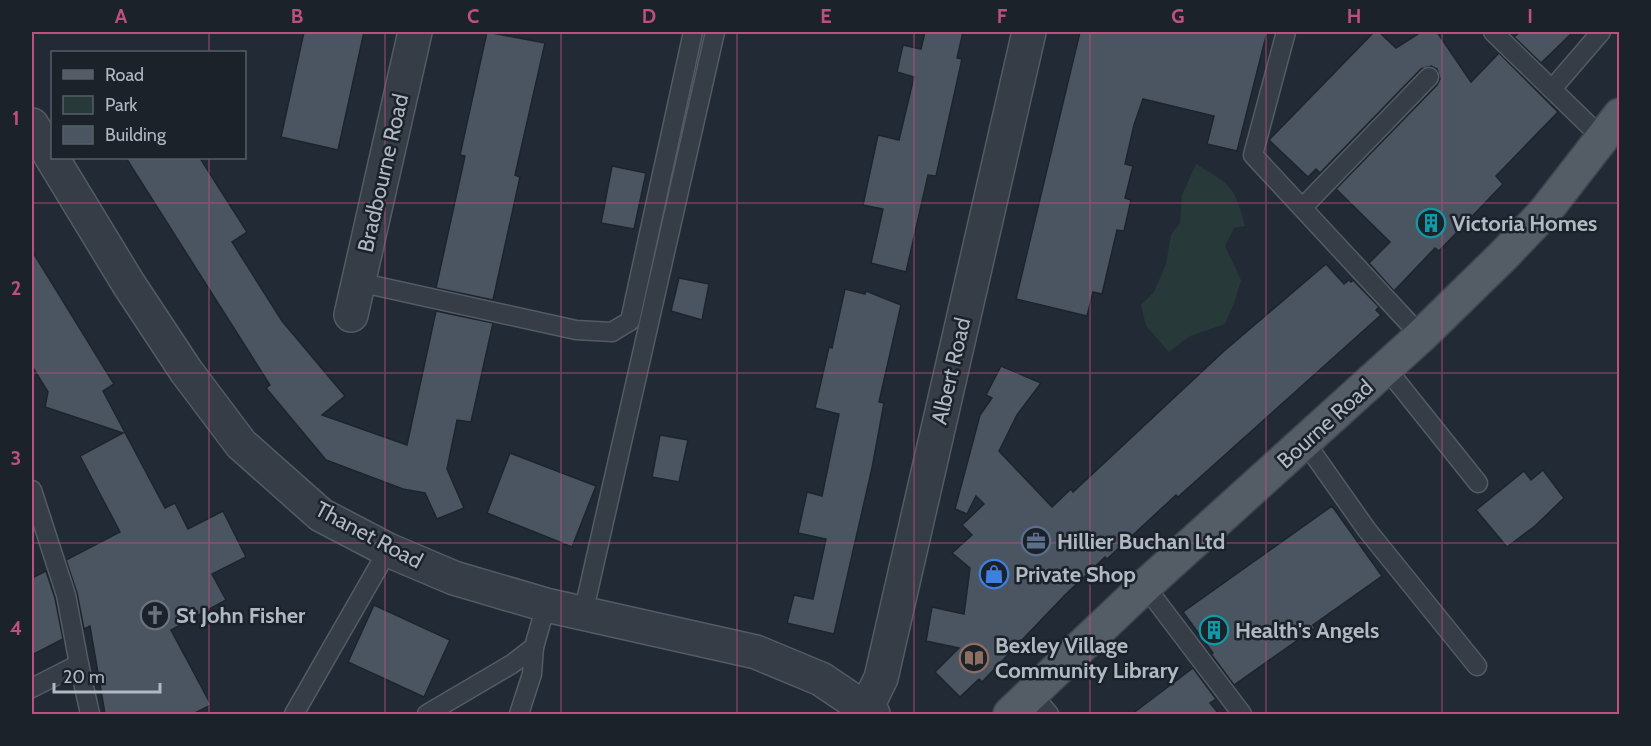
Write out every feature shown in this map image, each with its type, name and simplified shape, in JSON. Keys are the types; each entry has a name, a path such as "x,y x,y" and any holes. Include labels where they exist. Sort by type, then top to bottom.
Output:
{"main road":[{"name":"Bourne Road","path":"1030,708 1145,586 1421,336 1544,213 1611,127"}],"street":[{"name":"Bradbourne Road","path":"351,315 415,32"},
{"name":"Albert Road","path":"869,712 880,678 1029,32"},
{"name":"Thanet Road","path":"32,125 51,156"},
{"name":"Thanet Road","path":"53,159 128,283 177,358 241,444 321,515 388,550 454,578 546,605 756,652 821,679 869,712"}],"lane":[{"path":"358,282 576,330 612,332 630,321 693,32"},
{"path":"583,614 716,32"},
{"path":"1286,32 1253,154 1421,336"},
{"path":"1493,32 1552,89 1611,127"},
{"path":"1552,89 1601,32"},
{"path":"1303,207 1429,77"},
{"path":"1386,368 1479,483"},
{"path":"1305,442 1367,530 1477,666"},
{"path":"32,490 66,594 90,714"},
{"path":"294,714 388,550"},
{"path":"1145,586 1242,714"},
{"path":"519,714 532,674 534,647 546,605"},
{"path":"427,714 512,664 534,647"},
{"path":"32,688 79,664"}],"green space":[{"path":"1196,164 1224,182 1238,202 1245,226 1234,228 1225,246 1241,280 1225,324 1190,336 1169,352 1146,326 1141,305 1154,292 1166,264 1171,235 1180,223 1182,195"}],"building":[{"path":"304,32 364,32 338,150 281,137"},
{"path":"487,32 545,43 515,175 520,177 493,300 436,288 465,156 460,155"},
{"path":"925,32 963,32 957,58 962,59 936,176 928,175 906,272 871,263 883,209 863,205 878,135 899,140 914,77 897,72 903,45 921,49"},
{"path":"1080,32 1267,32 1237,151 1207,144 1214,116 1143,99 1125,164 1133,166 1125,198 1131,200 1124,231 1117,230 1102,294 1093,292 1087,316 1016,299"},
{"path":"1374,32 1379,32 1396,48 1421,32 1437,32 1471,82 1499,53 1558,112 1496,176 1503,184 1439,251 1435,248 1394,291 1369,263 1390,242 1336,189 1437,85 1440,79 1437,69 1431,66 1421,69 1320,173 1316,169 1308,177 1269,140"},
{"path":"1520,32 1573,32 1541,63 1514,37"},
{"path":"127,159 201,159 247,232 232,242 282,321 345,396 322,415 407,445 436,311 493,323 471,422 457,420 447,469 464,508 437,519 425,493 403,489 326,460 266,388 270,385"},
{"path":"612,166 646,173 634,229 601,223"},
{"path":"32,251 114,384 103,391 165,508 175,503 188,529 223,511 246,557 212,574 226,600 171,630 211,705 193,714 105,714 90,626 84,629 77,593 66,560 120,532 80,456 123,433 45,407 48,392 32,366"},
{"path":"1326,264 1344,284 1353,280 1379,307 1376,310 1381,315 1178,497 1176,495 1107,559 1105,557 1065,595 982,682 979,679 960,697 935,672 959,648 926,641 932,607 964,614 970,568 952,553 972,535 962,525 984,504 976,496 967,514 955,509 980,415 992,398 986,395 1001,366 1041,383 1017,415 999,451 1052,507 1071,489 1073,492 1224,351"},
{"path":"679,278 709,284 702,320 671,311"},
{"path":"845,289 865,294 866,291 901,305 879,402 884,403 872,468 834,634 787,623 794,595 813,599 826,539 798,533 807,492 822,496 839,414 815,408 829,347 832,348"},
{"path":"660,435 688,440 679,482 652,477"},
{"path":"510,453 596,486 572,547 487,513"},
{"path":"1543,470 1564,498 1535,526 1507,547 1476,510 1524,471 1531,480"},
{"path":"1332,506 1382,576 1313,625 1315,628 1234,685 1183,612"},
{"path":"46,571 55,598 63,639 32,655 32,578"},
{"path":"374,605 450,640 424,697 348,662"},
{"path":"1193,668 1216,699 1210,703 1219,714 1132,714"}],"place":[{"name":"Victoria Homes","path":"1431,223"},
{"name":"Hillier Buchan Ltd","path":"1036,541"},
{"name":"Private Shop","path":"994,574"},
{"name":"St John Fisher","path":"155,615"},
{"name":"Health's Angels","path":"1214,630"},
{"name":"Bexley Village Community Library","path":"974,658"}]}
